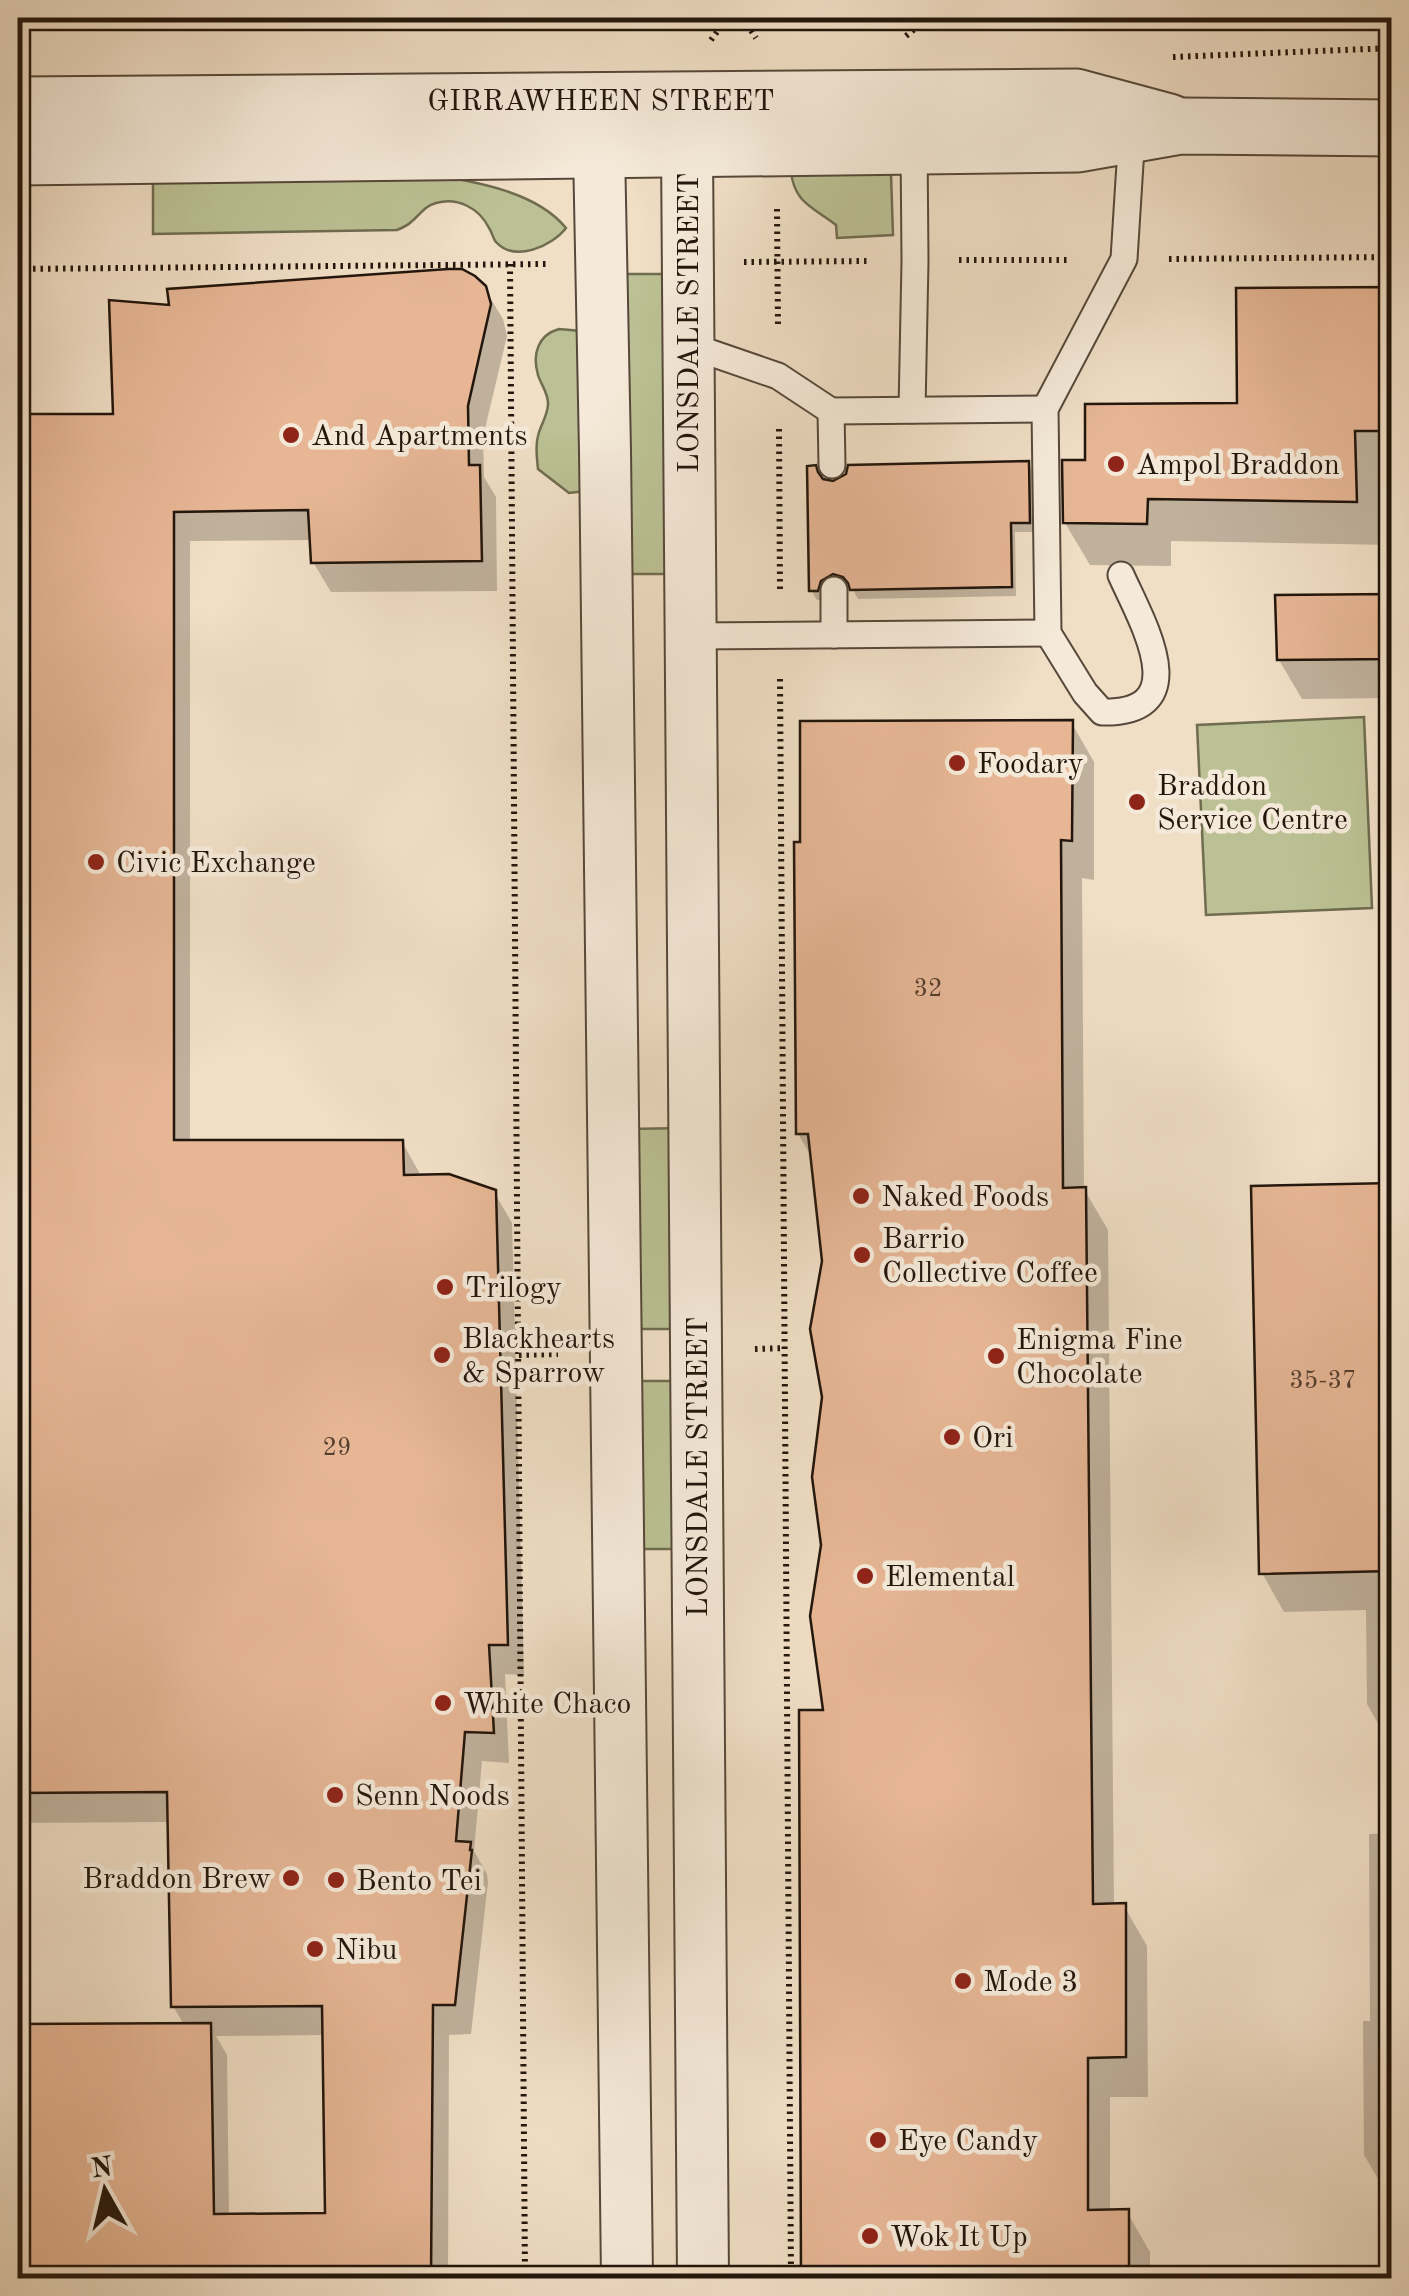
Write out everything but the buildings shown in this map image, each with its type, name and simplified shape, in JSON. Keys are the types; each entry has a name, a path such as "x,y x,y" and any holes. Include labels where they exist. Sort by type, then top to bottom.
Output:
{"street":[{"name":"GIRRAWHEEN STREET","path":"18,105 644,100 914,122 1078,144 1149,124 1392,128"},
{"name":"LONSDALE STREET","path":"644,100 687,149 703,2278"},
{"path":"627,2278 599,150 644,100"},
{"name":"GIRRAWHEEN STREET","path":"18,157 777,148 914,122"},
{"path":"614,1179 696,1178"},
{"path":"621,1757 699,1757"}],"lane":[{"path":"912,410 914,122"},
{"path":"1122,574 1151,642 1156,679 1152,693 1139,707 1122,713 1102,712 1048,633 1045,409 1124,259 1149,124"},
{"path":"688,345 778,376 831,411 1045,409"},
{"path":"831,411 832,465"},
{"path":"834,590 834,635"},
{"path":"692,636 1048,633"}],"path":[{"path":"777,148 791,2278"},
{"path":"510,264 525,2278"}],"green space":[{"path":"18,18 112,18 113,22 18,22"},
{"path":"397,168 511,193 551,213 566,228 543,246 513,251 496,242 474,210 460,203 444,202 428,206 397,230 153,234 153,178"},
{"path":"791,171 891,174 893,235 837,238 836,225 800,197"},
{"path":"623,274 669,274 671,574 625,574"},
{"path":"559,329 581,331 586,491 569,493 538,469 536,452 548,405 536,353 546,336"},
{"path":"1364,717 1372,908 1206,915 1197,725"},
{"path":"682,1128 681,1329 630,1329 630,1129"},
{"path":"631,1381 685,1381 685,1549 631,1549"}],"place":[{"name":"And Apartments","path":"291,435"},
{"name":"Ampol Braddon","path":"1116,464"},
{"name":"Foodary","path":"957,763"},
{"name":"Braddon Service Centre","path":"1137,802"},
{"name":"Civic Exchange","path":"96,862"},
{"name":"Naked Foods","path":"861,1196"},
{"name":"Barrio Collective Coffee","path":"862,1255"},
{"name":"Trilogy","path":"445,1287"},
{"name":"Blackhearts & Sparrow","path":"442,1355"},
{"name":"Enigma Fine Chocolate","path":"996,1356"},
{"name":"Ori","path":"952,1437"},
{"name":"Elemental","path":"865,1576"},
{"name":"White Chaco","path":"443,1703"},
{"name":"Senn Noods","path":"335,1795"},
{"name":"Braddon Brew","path":"291,1878"},
{"name":"Bento Tei","path":"336,1880"},
{"name":"Nibu","path":"315,1949"},
{"name":"Mode 3","path":"963,1981"},
{"name":"Eye Candy","path":"878,2140"},
{"name":"Wok It Up","path":"870,2236"}]}
